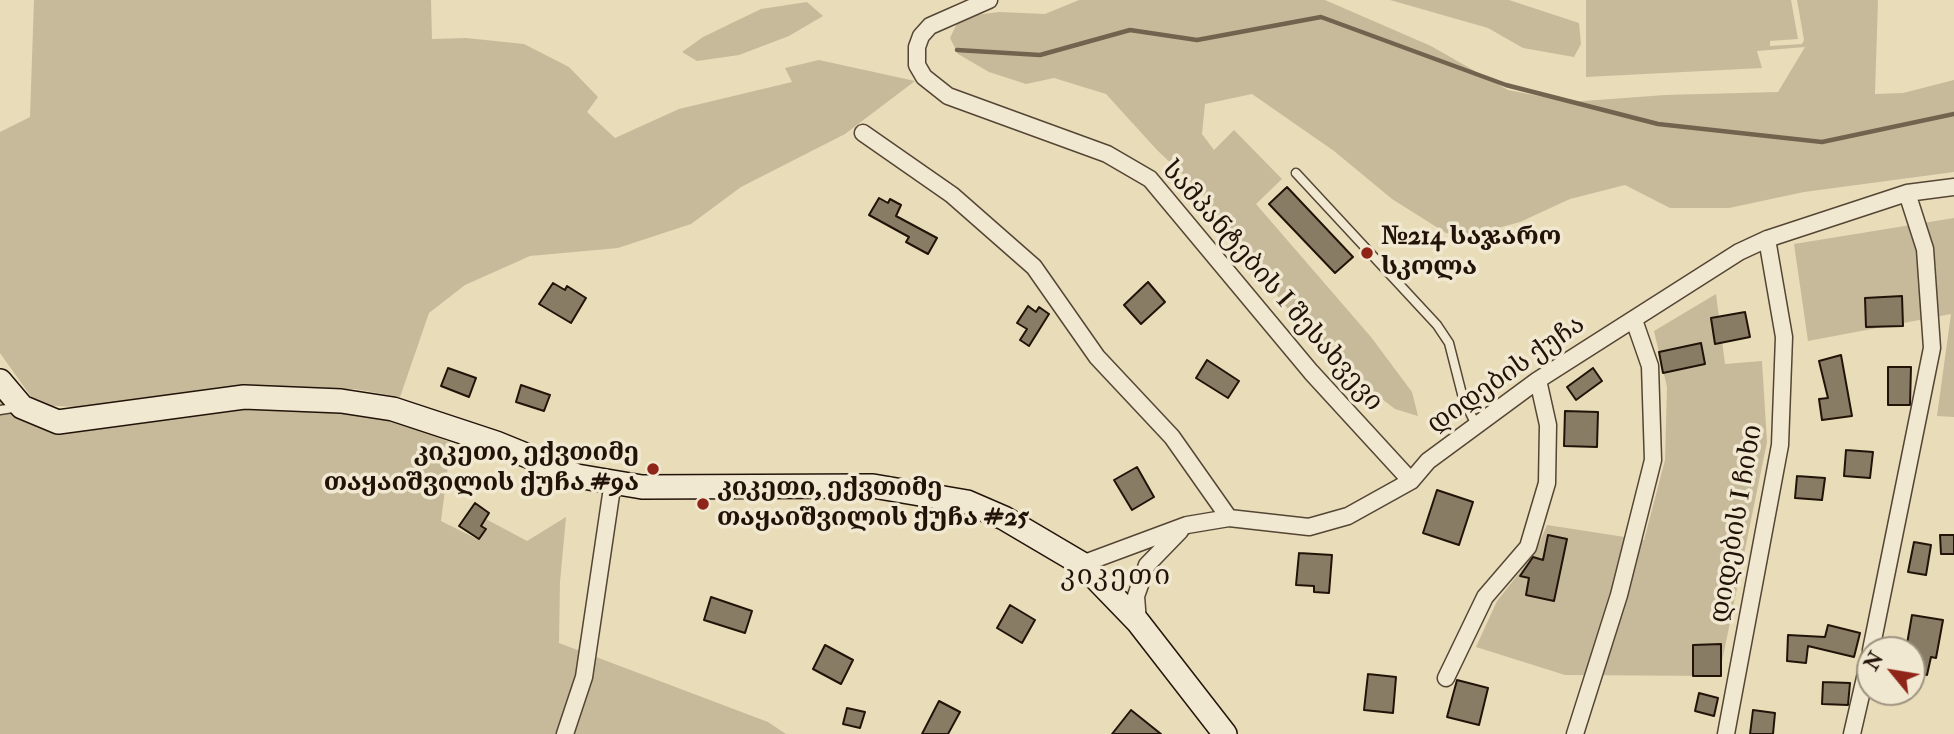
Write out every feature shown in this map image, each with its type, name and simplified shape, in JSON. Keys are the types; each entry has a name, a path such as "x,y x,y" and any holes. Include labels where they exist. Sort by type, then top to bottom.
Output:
{"street":[{"name":"სამპანტების I შესახვევი","path":"989,0 930,26 917,47 917,65 924,78 947,96 1107,154 1150,179 1311,372 1411,481"},
{"path":"863,133 952,195 1034,267 1097,357 1172,437 1229,518"},
{"name":"დიდების ქუჩა","path":"1082,564 1187,525 1229,518 1309,527 1348,516 1411,481 1428,461 1538,380 1740,252 1767,239 1907,193 1954,187"},
{"path":"1874,636 1932,348 1925,248 1907,193"},
{"name":"დიდების I ჩიხი","path":"1726,734 1780,445 1784,338 1767,239"},
{"path":"1575,734 1619,595 1653,460 1650,366 1634,320"},
{"path":"1446,678 1485,597 1528,547 1547,483 1548,425 1538,380"},
{"path":"0,381 11,408 58,422 244,397 341,401 393,409 496,443 577,476 642,487 873,486 953,500 1004,518 1082,564 1138,621 1225,734"},
{"path":"565,734 584,677 613,481"},
{"path":"1138,621 1136,596 1147,565 1167,541 1187,525"},
{"path":"1852,734 1858,706"}],"lane":[{"path":"1296,173 1437,325 1450,343 1463,398 1476,425"},
{"path":"559,734 571,715"}],"shaded area":[{"path":"34,0 431,0 432,39 466,38 524,44 569,67 598,97 587,112 615,138 679,109 792,82 785,68 819,60 915,81 845,134 741,187 691,224 618,248 530,256 465,285 429,313 400,397 355,389 310,389 94,408 37,405 0,353 0,132 30,117"},
{"path":"1079,0 1325,0 1431,46 1508,90 1570,102 1665,95 1778,92 1805,47 1757,51 1762,68 1586,77 1586,0 1791,0 1798,39 1770,41 1770,46 1802,44 1804,40 1797,0 1878,0 1875,94 1903,93 1954,80 1954,172 1804,192 1729,208 1670,208 1625,185 1570,199 1520,222 1468,236 1446,233 1392,199 1334,151 1252,94 1205,104 1202,134 1214,150 1234,130 1282,179 1256,204 1371,337 1412,392 1418,416 1395,409 1331,360 1283,303 1202,193 1157,150 1106,94 1054,78 1026,84 989,72 958,54 950,38 960,17 999,12 1045,14"},
{"path":"1390,0 1509,0 1579,23 1581,44 1574,57 1523,48 1488,28"},
{"path":"807,2 823,16 789,36 739,55 697,61 682,52 703,37 761,9"},
{"path":"1954,218 1954,417 1937,416 1951,314 1808,341 1794,244"},
{"path":"1716,294 1725,364 1762,361 1767,442 1719,676 1565,675 1476,647 1497,601 1535,553 1547,525 1644,540 1665,460 1667,387 1654,331"},
{"path":"0,398 22,419 243,405 394,418 451,443 441,521 475,538 484,518 527,541 566,517 560,582 559,643 768,722 786,734 0,734"}],"building":[{"path":"1287,187 1353,257 1335,273 1269,204"},
{"path":"879,198 888,203 890,199 901,205 896,216 937,238 928,254 906,242 909,237 869,215"},
{"path":"1148,282 1165,302 1141,324 1124,305"},
{"path":"553,283 565,290 567,286 586,298 571,323 539,304"},
{"path":"1902,296 1903,326 1866,327 1865,298"},
{"path":"1028,306 1036,312 1039,307 1049,314 1029,346 1020,340 1027,329 1017,323"},
{"path":"1745,312 1750,337 1715,344 1711,318"},
{"path":"1701,343 1705,364 1663,373 1659,352"},
{"path":"1841,355 1852,416 1822,420 1819,399 1828,398 1819,361"},
{"path":"1207,360 1239,381 1228,398 1196,378"},
{"path":"1888,367 1911,367 1910,405 1888,405"},
{"path":"448,368 476,378 469,397 441,386"},
{"path":"1593,368 1602,381 1576,400 1567,387"},
{"path":"521,385 550,395 544,411 516,402"},
{"path":"1565,411 1598,412 1597,447 1564,446"},
{"path":"1846,450 1873,452 1870,478 1844,476"},
{"path":"1137,467 1154,497 1132,510 1114,480"},
{"path":"1797,476 1825,478 1822,500 1795,498"},
{"path":"1437,490 1473,502 1459,545 1423,533"},
{"path":"475,503 489,513 481,526 486,529 479,539 459,526"},
{"path":"1548,535 1567,539 1554,601 1526,595 1529,578 1520,576 1533,557 1543,560"},
{"path":"1940,535 1954,535 1954,554 1941,554"},
{"path":"1914,542 1931,545 1926,575 1908,572"},
{"path":"1299,553 1332,555 1329,593 1314,592 1314,586 1296,585"},
{"path":"711,597 752,611 745,633 704,620"},
{"path":"1010,605 1035,620 1022,643 997,628"},
{"path":"1912,615 1943,620 1936,658 1931,657 1927,675 1926,636 1908,636"},
{"path":"1828,625 1860,633 1856,636 1854,657 1808,646 1806,663 1787,661 1788,635 1825,637"},
{"path":"1721,644 1721,676 1693,676 1693,645"},
{"path":"825,645 853,660 841,684 813,669"},
{"path":"1368,674 1396,677 1393,713 1364,710"},
{"path":"1457,680 1488,688 1479,725 1447,717"},
{"path":"1823,682 1850,683 1848,705 1822,704"},
{"path":"1699,693 1718,698 1714,716 1695,711"},
{"path":"939,701 960,712 948,734 922,734"},
{"path":"847,708 865,712 860,728 843,724"},
{"path":"1131,710 1161,734 1112,734"},
{"path":"1753,710 1775,713 1773,734 1750,734"}],"waterway":[{"path":"957,50 1040,55 1130,30 1197,40 1321,17 1506,85 1658,124 1822,142 1954,114"}],"place":[{"name":"№214 საჯარო სკოლა","path":"1367,253"},
{"name":"კიკეთი, ექვთიმე თაყაიშვილის ქუჩა #9ა","path":"653,469"},
{"name":"კიკეთი, ექვთიმე თაყაიშვილის ქუჩა #25","path":"703,504"}],"district":[{"name":"კიკეთი","path":"1116,578"}]}
